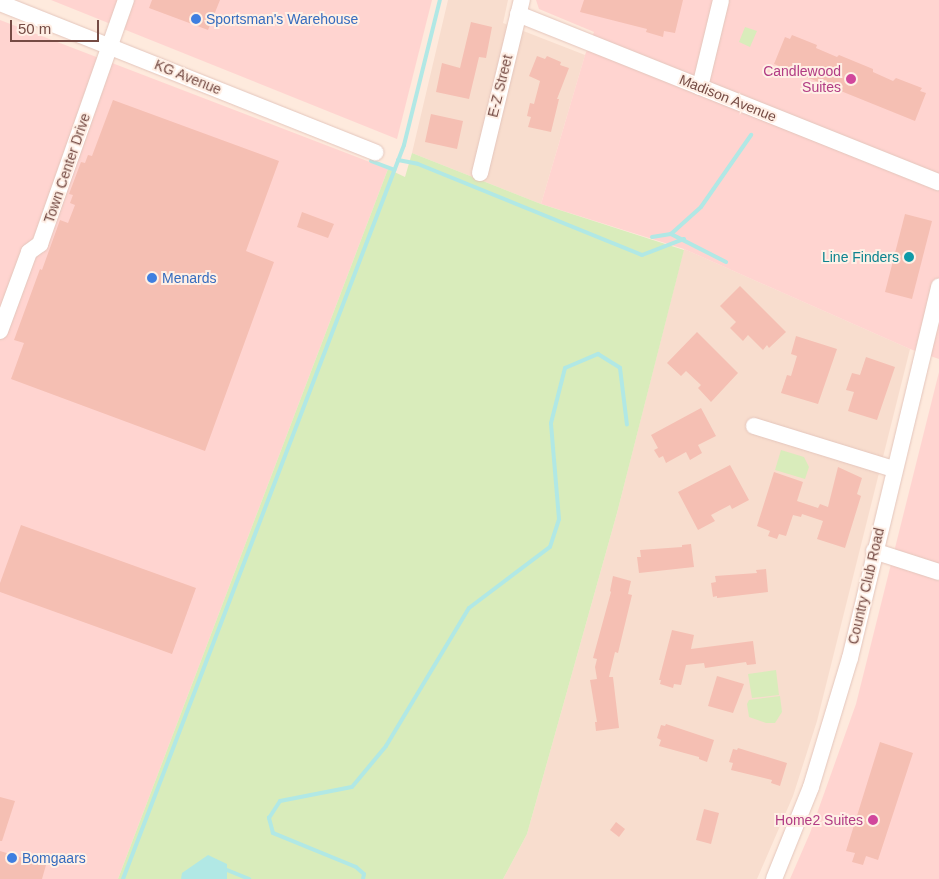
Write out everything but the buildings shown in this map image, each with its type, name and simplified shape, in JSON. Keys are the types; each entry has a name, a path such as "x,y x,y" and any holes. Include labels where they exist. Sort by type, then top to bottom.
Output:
{"street":[{"name":"Town Center Drive","path":"0,331 29,252 40,244 126,0"},
{"path":"700,87 721,0"},
{"name":"KG Avenue","path":"0,3 375,152"},
{"name":"Madison Avenue","path":"520,7 700,87 939,182"},
{"name":"E-Z Street","path":"480,173 520,7"},
{"name":"Country Club Road","path":"774,879 797,826 824,750 850,658 874,551 939,286"},
{"path":"754,426 894,469"},
{"path":"874,551 939,572"}],"shaded area":[{"path":"51,0 432,0 397,139"},
{"path":"448,0 508,0 503,23 585,55 541,204 412,153"},
{"path":"536,0 939,0 939,359 910,349 684,249 541,204 585,55 594,32 539,9"},
{"path":"0,20 388,169 118,879 0,879"},
{"path":"684,249 910,349 817,721 793,796 757,879 503,879 527,834 617,513"},
{"path":"939,372 939,879 790,879 810,833 856,704"}],"green space":[{"path":"745,27 757,31 750,47 739,42"},
{"path":"412,153 541,204 684,250 617,513 527,834 503,879 118,879 388,169 405,177"},
{"path":"781,450 804,457 809,467 805,479 775,470"},
{"path":"776,670 779,695 752,698 748,674"},
{"path":"780,696 782,712 775,723 766,723 749,717 747,704 749,700"}],"water":[{"path":"208,855 227,864 227,879 181,879 182,873"}],"waterway":[{"path":"123,879 404,145 440,0"},
{"path":"726,262 671,234 701,207 751,135"},
{"path":"398,160 418,164 642,255 684,239"},
{"path":"371,161 394,170"},
{"path":"652,237 671,234"},
{"path":"363,879 364,874 356,867 273,833 269,818 280,801 352,787 386,746 469,608 550,547 559,519 551,423 565,368 598,354 620,368 627,425"},
{"path":"227,870 249,879"}],"place":[{"name":"Sportsman's Warehouse","path":"196,19"},
{"name":"Candlewood Suites","path":"851,79"},
{"name":"Line Finders","path":"909,257"},
{"name":"Menards","path":"152,278"},
{"name":"Home2 Suites","path":"873,820"},
{"name":"Bomgaars","path":"12,858"}]}
